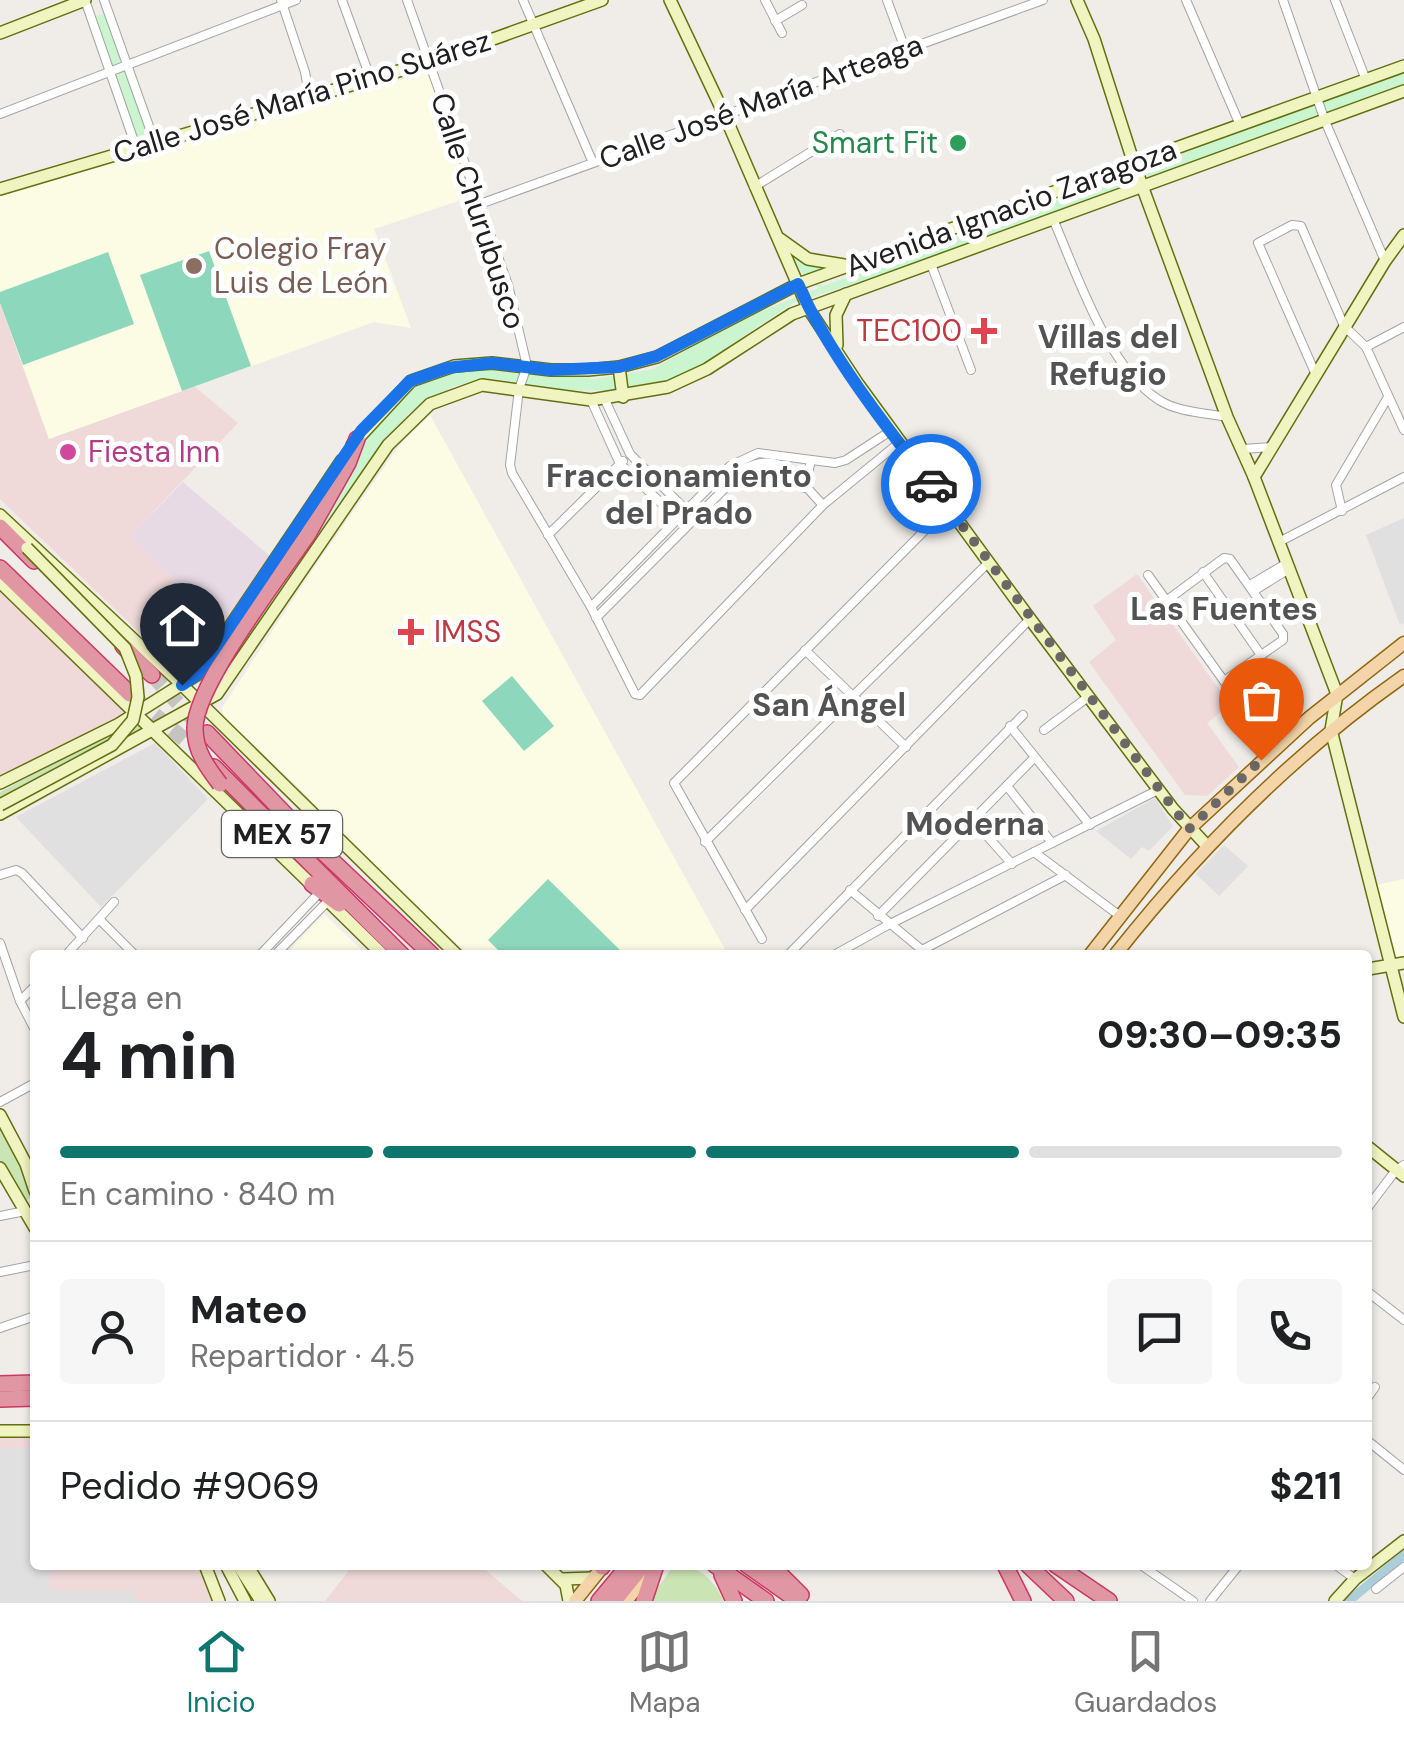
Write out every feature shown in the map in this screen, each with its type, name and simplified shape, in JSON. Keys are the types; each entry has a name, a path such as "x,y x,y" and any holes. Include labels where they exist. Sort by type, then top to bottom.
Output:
{"highway":[{"path":"356,438 348,463 321,512 206,685 194,726 201,758 220,784 307,871 371,926"},
{"path":"0,527 152,675"},
{"path":"0,568 130,694"},
{"name":"MEX 57","path":"206,732 308,838 427,950"},
{"name":"MEX 57","path":"190,744 397,950"},
{"name":"MEX 57","path":"320,893 371,926"},
{"path":"0,1384 30,1383"},
{"path":"0,1399 30,1398"},
{"path":"600,1601 625,1570"},
{"path":"614,1601 639,1570"},
{"path":"644,1601 654,1570"},
{"path":"718,1570 734,1601"},
{"path":"722,1570 766,1601"},
{"path":"754,1570 798,1601"},
{"path":"777,1570 808,1601"},
{"path":"1008,1570 1023,1601"},
{"path":"1033,1570 1066,1601"},
{"path":"1063,1570 1109,1601"}],"main road":[{"path":"0,33 85,0"},
{"name":"Calle José María Pino Suárez","path":"0,188 429,62 602,0"},
{"path":"670,0 808,308 1030,619 1158,790 1208,847"},
{"path":"1077,0 1094,38 1134,164 1227,417 1243,449 1337,694 1330,730 1398,964 1404,1017"},
{"name":"Avenida Ignacio Zaragoza","path":"0,783 89,740 198,674 356,438 410,381 454,366 492,363 551,370 619,367 675,348 798,284 1404,66"},
{"name":"Avenida Ignacio Zaragoza","path":"0,814 217,694 388,444 430,404 482,385 598,400 668,387 792,314 1404,91"},
{"path":"774,232 808,260 851,265"},
{"path":"1254,477 1384,261 1404,235"},
{"path":"838,354 836,315 846,294"},
{"path":"619,367 624,396"},
{"path":"0,516 125,648 136,676 138,697 133,720 112,745 0,804"},
{"path":"0,516 202,704 451,950"},
{"path":"285,547 282,564 289,569 300,568 311,556"},
{"path":"0,582 378,950"},
{"path":"1094,950 1189,829 1337,694 1404,643"},
{"path":"1120,950 1172,883 1208,847 1330,730 1404,676"},
{"path":"1372,968 1398,964"},
{"path":"0,1116 30,1176"},
{"path":"1372,1150 1402,1170"},
{"path":"0,1168 30,1220"},
{"path":"0,1431 30,1430"},
{"path":"1372,1565 1404,1541"},
{"path":"208,1570 223,1601"},
{"path":"223,1601 226,1570"},
{"path":"227,1570 236,1601"},
{"path":"229,1570 248,1601"},
{"path":"231,1570 261,1601"},
{"path":"250,1570 269,1601"},
{"path":"552,1570 562,1579 572,1601 599,1570"},
{"path":"562,1579 596,1570"},
{"path":"626,1601 652,1570"},
{"path":"1335,1601 1366,1570"}],"street":[{"path":"85,0 136,148"},
{"path":"104,0 155,143"},
{"path":"0,114 282,2 296,0"},
{"path":"342,0 371,80"},
{"name":"Calle Churubusco","path":"407,0 508,285 528,366"},
{"path":"523,0 593,164"},
{"path":"765,0 782,33"},
{"path":"887,0 905,49"},
{"name":"Calle José María Arteaga","path":"480,204 1043,0"},
{"path":"1186,0 1240,125"},
{"path":"1283,0 1325,121 1384,261"},
{"path":"1334,0 1366,80"},
{"path":"282,2 310,99"},
{"path":"775,21 802,5"},
{"path":"754,187 840,134"},
{"path":"1053,219 1095,314 1128,370 1162,402 1227,417"},
{"path":"1316,375 1259,248 1261,240 1292,225 1301,226 1344,326 1366,347 1404,430"},
{"path":"931,264 971,370"},
{"path":"1366,347 1404,327"},
{"path":"528,366 519,389 510,465 591,607 634,694 640,694 823,505 900,442"},
{"path":"1342,511 1336,486 1388,397"},
{"path":"598,400 630,454 694,518"},
{"path":"598,400 620,464 686,526"},
{"path":"1393,410 1404,403"},
{"path":"591,607 722,472 758,453 835,463 892,430"},
{"path":"1243,449 1272,447"},
{"path":"548,535 630,454"},
{"path":"596,618 737,473 766,460 781,463 823,505"},
{"path":"805,488 811,460"},
{"path":"1279,542 1404,477"},
{"path":"762,940 674,783 948,507"},
{"path":"1166,601 1221,559 1228,558 1252,588 1284,637 1224,682"},
{"path":"705,842 989,562"},
{"path":"1252,588 1289,566"},
{"path":"1203,572 1260,655"},
{"path":"1148,575 1234,695"},
{"path":"745,910 1030,619"},
{"path":"805,650 906,748"},
{"path":"1044,730 1088,697"},
{"path":"793,950 1023,715"},
{"path":"1010,726 1090,825"},
{"path":"878,916 1034,758"},
{"path":"1007,786 1052,843"},
{"path":"843,950 1158,790"},
{"path":"974,820 1012,864"},
{"path":"1034,852 1120,916"},
{"path":"0,875 10,870 22,873 83,938"},
{"path":"930,950 1066,874"},
{"path":"850,890 921,950"},
{"path":"265,950 320,893"},
{"path":"279,950 320,893"},
{"path":"71,950 114,902"},
{"path":"100,920 130,950"},
{"path":"0,942 30,1020"},
{"path":"20,1000 30,991"},
{"path":"0,1102 30,1086"},
{"path":"26,1164 30,1171"},
{"path":"1372,1203 1402,1170"},
{"path":"0,1216 30,1220"},
{"path":"0,1272 30,1266"},
{"path":"1372,1295 1404,1320"},
{"path":"0,1328 30,1318"},
{"path":"1372,1391 1375,1387"},
{"path":"1372,1444 1404,1470"},
{"path":"1376,1589 1404,1568"},
{"path":"1148,1570 1193,1601"},
{"path":"1210,1601 1235,1570"},
{"path":"1343,1570 1355,1578"}],"shaded area":[{"name":"Colegio Fray Luis de León","path":"428,72 470,197 374,229 411,328 374,322 49,439 0,303 0,196"},
{"path":"0,303 49,439 194,386 238,423 130,536 222,627 186,666 162,660 144,637 0,499"},
{"name":"IMSS","path":"430,415 725,950 464,950 362,856 299,788 224,717 222,708 399,446"},
{"path":"183,482 270,556 222,627 130,536"},
{"path":"1404,518 1404,623 1400,625 1366,535"},
{"path":"1137,574 1230,705 1207,723 1239,767 1207,796 1185,795 1089,662 1116,640 1093,606"},
{"path":"0,582 134,712 0,783"},
{"path":"155,743 208,799 101,907 16,817"},
{"path":"1155,798 1173,826 1149,851 1142,847 1131,859 1096,831"},
{"path":"1224,845 1248,866 1219,896 1196,874"},
{"path":"1404,879 1404,958 1395,959 1376,885"},
{"path":"324,914 362,950 290,950"},
{"path":"0,1438 30,1438 30,1570 202,1570 216,1601 0,1601"},
{"path":"0,1448 30,1448 30,1570 50,1570 50,1591 136,1590 136,1601 0,1601"},
{"path":"349,1570 486,1570 522,1601 325,1601"}],"green space":[{"path":"109,12 155,137 139,142 92,17"},
{"path":"1404,72 1404,87 793,303 679,380 613,391 569,390 486,378 454,386 409,413 377,449 233,666 209,695 198,683 355,452 416,382 454,366 490,364 594,379 653,369 730,324 819,288 804,276 790,254 807,264 829,269 808,274 823,286"},
{"path":"209,251 251,366 182,391 140,275"},
{"path":"108,252 134,324 23,365 0,303 0,292"},
{"path":"512,676 554,726 524,751 482,701"},
{"path":"134,721 141,733 0,808 0,792"},
{"path":"548,879 620,950 498,950 488,940"},
{"path":"0,1115 30,1180 30,1199 20,1202 0,1168"},
{"path":"670,1570 694,1570 715,1586 723,1601 652,1601"}],"waterway":[{"path":"1349,1601 1404,1555"}],"tunnel":[{"path":"152,675 193,719"},
{"path":"137,700 190,744"}],"way so far":[{"path":"931,484 1189,829 1261,760"}],"place":[{"name":"Smart Fit","path":"958,143"},
{"name":"Colegio Fray Luis de León","path":"194,266"},
{"name":"TEC100","path":"984,331"},
{"name":"Fiesta Inn","path":"68,452"},
{"name":"IMSS","path":"411,632"}],"district":[{"name":"Villas del Refugio","path":"1108,356"},
{"name":"Fraccionamiento del Prado","path":"679,494"},
{"name":"Las Fuentes","path":"1224,609"},
{"name":"San Ángel","path":"829,705"},
{"name":"Moderna","path":"975,824"}],"route":[{"path":"182,685 198,674 361,431 410,381 447,368 492,363 551,370 619,367 657,356 798,284 808,308 838,354 931,484"}]}
